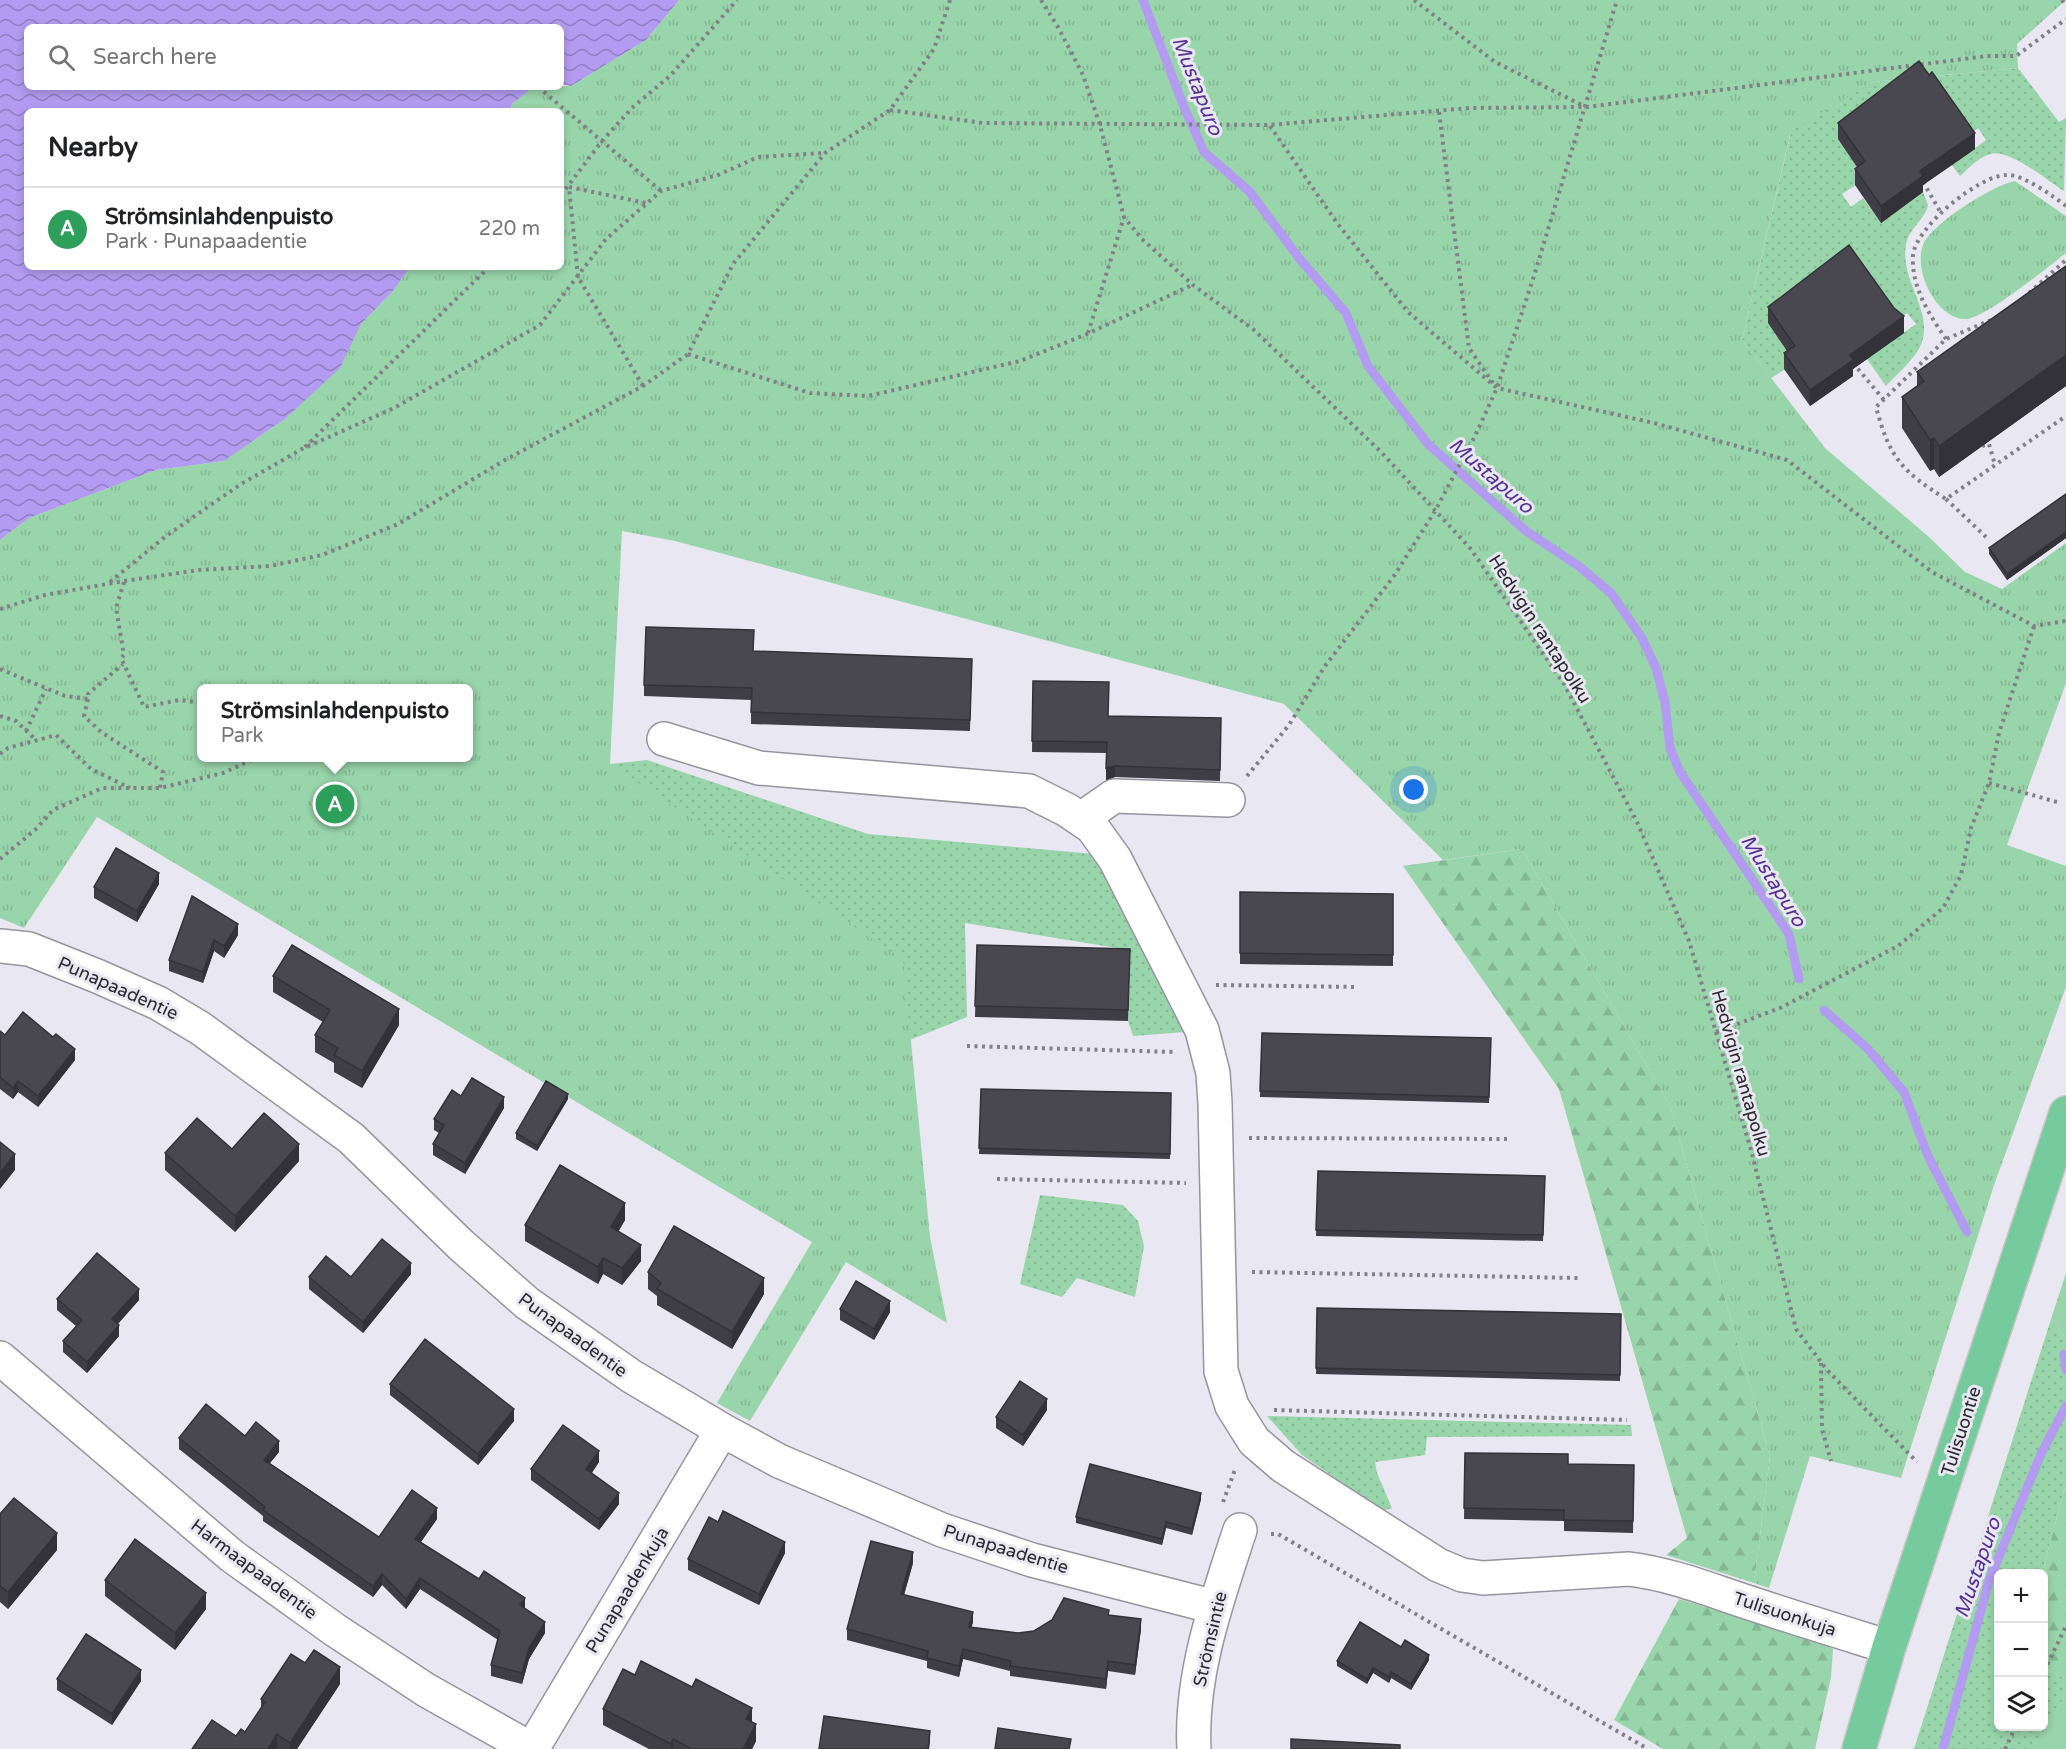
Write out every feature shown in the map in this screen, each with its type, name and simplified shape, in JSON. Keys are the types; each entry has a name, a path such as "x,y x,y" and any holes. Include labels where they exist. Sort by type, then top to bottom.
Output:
{"main road":[{"name":"Tulisuontie","path":"1859,1749 1889,1647 2066,1113"}],"street":[{"name":"Tulisuonkuja","path":"664,740 759,768 1029,791 1092,827 1114,859 1202,1030 1213,1073 1221,1371 1233,1409 1254,1442 1283,1466 1438,1565 1462,1575 1483,1578 1629,1569 1682,1578 1753,1604 1889,1647"},
{"path":"1081,819 1114,796 1227,800"},
{"name":"Punapaadentie","path":"0,946 29,949 68,964 158,1003 200,1028 351,1138 461,1245 527,1303 631,1376 722,1430 779,1461 942,1530 1032,1560 1215,1607"},
{"name":"Harmaapaadentie","path":"0,1358 232,1556 335,1630 426,1690 529,1748"},
{"name":"Punapaadenkuja","path":"529,1748 722,1430"},
{"name":"Strömsintie","path":"1194,1749 1192,1726 1215,1607 1240,1530"}],"path":[{"path":"564,192 602,141 633,107 670,76 737,0"},
{"path":"0,609 45,595 124,581 199,570 270,566 322,555 398,524 505,460 643,386 688,354 733,264 825,153 890,110 934,49 950,0"},
{"name":"Hedvigin rantapolku","path":"1041,0 1083,75 1100,125 1124,217 1142,239 1193,285 1254,330 1328,398 1470,548 1564,684 1637,822 1689,941 1751,1150 1791,1315 1806,1345 1821,1363 1918,1462"},
{"path":"1414,0 1495,62 1587,107"},
{"path":"1227,800 1289,725 1325,666 1394,576 1445,494 1475,435 1497,388 1587,107 1617,0"},
{"path":"2062,0 2066,6"},
{"path":"890,110 983,123 1269,126 1469,108 1587,107 1987,56 2016,56 2066,19"},
{"path":"542,90 563,108"},
{"path":"564,109 661,191"},
{"path":"1439,112 1469,348 1497,388"},
{"path":"1269,126 1337,223 1408,312 1497,388 1654,423 1787,460 1932,572 2034,626 2066,621"},
{"path":"108,585 204,508 302,449 394,408 540,325 606,239 661,191 718,175 758,157 825,153"},
{"path":"1946,339 1925,308 1915,277 1913,255 1918,239 1941,213 1985,181 2007,174 2030,182 2066,206"},
{"path":"1920,177 1941,213"},
{"path":"570,187 646,203"},
{"path":"570,187 578,277 643,386"},
{"path":"1087,334 1124,217"},
{"path":"2021,300 2066,260"},
{"path":"302,449 486,270"},
{"path":"688,354 810,393 868,396 1020,361 1087,334 1193,285"},
{"path":"1986,537 1946,499 1910,477 1895,457 1884,436 1876,407 1946,339 1998,315"},
{"path":"1851,360 1884,400"},
{"path":"1946,499 2066,416"},
{"path":"1982,446 1983,448 1989,444 1995,465"},
{"path":"124,581 116,608 123,664 144,707 179,700 197,703"},
{"path":"1716,1032 1780,1008 1880,956 1898,946 1943,908 1961,875 1971,828 1989,783 1998,733 2034,626"},
{"path":"123,664 88,694 84,716 101,732 163,772 160,788"},
{"path":"0,669 65,696 88,699"},
{"path":"26,731 46,689"},
{"path":"0,716 16,721 34,739"},
{"path":"0,754 8,748 34,739 56,735 91,769 131,788"},
{"path":"0,859 35,830 53,810 102,788 160,788 223,773 247,762"},
{"path":"1989,783 2057,802"},
{"path":"1179,985 1358,987"},
{"path":"967,1046 1208,1053"},
{"path":"1215,1138 1507,1139"},
{"path":"997,1179 1217,1184"},
{"path":"1218,1271 1578,1278"},
{"path":"1821,1363 1822,1429 1831,1461"},
{"path":"1233,1409 1627,1420"},
{"path":"1240,1530 1278,1534 1648,1749"},
{"path":"2048,1661 2066,1626"},
{"path":"2005,1749 2014,1731"}],"green space":[{"path":"679,0 2066,0 2017,44 2018,68 1873,82 1791,131 1742,340 1825,448 1929,537 1965,572 2002,589 2066,543 2066,683 2007,845 2066,866 2066,987 1994,1185 1901,1478 1810,1456 1769,1588 1754,1583 1770,1456 1670,1106 1522,849 1443,860 1284,704 675,541 622,531 610,764 903,959 930,1237 947,1323 846,1262 750,1421 717,1403 812,1242 97,817 24,928 0,918 0,540 29,518 156,470 224,461 285,419 339,368 361,324 393,291 408,270 564,270 564,108 510,108 512,104 530,90 564,90 564,86 571,86 646,40"},
{"path":"2018,68 2059,122 2066,118 2064,191 2018,160 1998,153 1982,158 1960,176 1952,165 1986,140 1978,128 1966,137 1865,179 1842,194 1851,207 1863,198 1881,222 1923,192 1928,205 1924,215 1907,239 1905,259 1922,313 1923,339 1914,356 1886,386 1867,359 1916,324 1907,313 1895,321 1795,363 1771,378 1742,340 1791,132 1597,128 1873,82"},
{"path":"2015,181 2066,216 2066,253 1988,310 1967,319 1956,317 1946,312 1930,292 1921,268 1923,245 1928,236 1938,227 1978,197"},
{"path":"647,760 868,834 1094,854 1185,1032 1133,1036 1128,1021 1129,963 1117,948 965,923 967,1017 910,1040 610,764"},
{"path":"1522,849 1670,1106 1770,1456 1754,1583 1666,1555 1687,1538 1559,1089 1403,866"},
{"path":"1040,1195 1123,1205 1138,1221 1144,1246 1135,1297 1077,1278 1062,1297 1020,1284"},
{"path":"2066,1273 2066,1339 2051,1319"},
{"path":"2051,1319 2066,1339 2066,1483 2043,1569 1994,1569 1994,1731 2044,1731 2035,1747 2037,1749 1914,1749"},
{"path":"1267,1416 1631,1425 1632,1436 1427,1437 1425,1455 1375,1462 1377,1473 1392,1508 1383,1511 1302,1455"},
{"path":"2066,1483 2066,1679 2048,1670 2048,1569 2043,1569"},
{"path":"1679,1599 1822,1643 1833,1649 1831,1677 1815,1749 1663,1749 1614,1720"},
{"path":"2048,1670 2066,1679 2066,1694 2048,1725"},
{"path":"2066,1694 2066,1749 2034,1749 2044,1731 2048,1731 2048,1724"}],"water":[{"path":"0,0 679,0 646,40 571,86 564,85 564,24 24,24 24,90 530,90 512,104 510,108 24,108 24,270 408,270 393,291 361,324 340,368 285,419 224,461 156,470 29,518 0,540"}],"building":[{"path":"1919,61 1929,75 1932,72 1975,133 1920,171 1923,176 1881,206 1855,169 1865,161 1838,123"},
{"path":"1849,245 1894,308 1904,316 1850,355 1853,360 1810,390 1784,353 1795,346 1768,307"},
{"path":"2066,266 2066,355 1939,446 1934,438 1930,440 1902,397 1924,381 1917,372"},
{"path":"2066,494 2066,532 2007,574 1989,548"},
{"path":"646,627 754,630 753,651 972,659 970,720 751,712 752,688 644,685"},
{"path":"1033,681 1109,682 1108,716 1221,718 1220,770 1115,766 1106,768 1107,742 1032,741"},
{"path":"116,848 159,873 137,911 94,887"},
{"path":"1240,892 1393,894 1393,955 1240,953"},
{"path":"192,896 238,924 224,946 214,940 203,972 169,960"},
{"path":"292,945 399,1009 362,1071 334,1055 338,1048 315,1035 330,1010 273,976"},
{"path":"977,945 1130,949 1128,1010 975,1006"},
{"path":"23,1012 53,1037 56,1034 75,1049 38,1096 18,1081 13,1088 0,1077 0,1031 5,1035"},
{"path":"1262,1033 1491,1038 1489,1097 1260,1091"},
{"path":"472,1078 504,1097 465,1163 433,1144 444,1125 434,1119 452,1090 461,1096"},
{"path":"546,1081 568,1094 537,1146 516,1133"},
{"path":"981,1089 1171,1093 1170,1154 979,1148"},
{"path":"264,1113 299,1144 235,1216 165,1153 197,1118 232,1149"},
{"path":"0,1142 15,1154 0,1173"},
{"path":"560,1165 625,1203 611,1227 641,1245 622,1268 603,1258 598,1267 525,1225"},
{"path":"1318,1171 1545,1176 1543,1235 1316,1230"},
{"path":"674,1226 764,1278 732,1332 657,1289 661,1283 648,1272"},
{"path":"382,1239 411,1263 363,1322 309,1277 326,1256 351,1277"},
{"path":"97,1253 139,1289 112,1319 119,1325 87,1362 63,1341 82,1320 57,1299"},
{"path":"856,1281 890,1301 874,1329 840,1309"},
{"path":"1317,1308 1621,1314 1620,1375 1316,1368"},
{"path":"425,1339 514,1409 478,1454 390,1384"},
{"path":"1020,1381 1047,1399 1023,1435 996,1417"},
{"path":"206,1404 245,1436 256,1422 279,1441 264,1460 379,1537 412,1490 437,1508 415,1539 479,1579 484,1571 525,1598 520,1605 545,1622 529,1648 522,1673 491,1665 500,1631 420,1578 406,1599 382,1574 373,1586 263,1510 265,1507 179,1438"},
{"path":"563,1425 599,1451 586,1469 619,1493 599,1519 531,1469"},
{"path":"1465,1453 1568,1454 1568,1464 1634,1465 1633,1521 1564,1520 1564,1510 1464,1508"},
{"path":"1090,1464 1201,1493 1192,1529 1166,1522 1162,1539 1076,1517"},
{"path":"14,1498 57,1533 8,1592 0,1586 0,1514"},
{"path":"723,1511 785,1542 759,1594 688,1559 709,1517 718,1522"},
{"path":"135,1539 206,1593 175,1633 105,1580"},
{"path":"871,1541 913,1552 901,1594 973,1612 969,1627 1018,1633 1034,1631 1052,1620 1064,1598 1109,1610 1108,1615 1141,1619 1135,1665 1108,1661 1106,1679 1010,1666 1011,1661 963,1649 959,1666 927,1658 928,1651 847,1629"},
{"path":"1360,1622 1401,1647 1405,1640 1429,1655 1411,1684 1391,1672 1389,1677 1373,1668 1367,1679 1337,1661"},
{"path":"86,1634 141,1670 112,1714 57,1679"},
{"path":"314,1650 340,1667 290,1743 277,1734 268,1749 192,1749 212,1720 236,1736 241,1729 245,1732 265,1702 261,1699 291,1654 305,1663"},
{"path":"641,1661 692,1687 696,1679 752,1708 746,1719 756,1724 743,1749 692,1749 673,1739 671,1744 603,1709 623,1669 635,1675"},
{"path":"824,1716 930,1731 928,1749 819,1749"},
{"path":"998,1728 1071,1739 1069,1749 995,1749"},
{"path":"1291,1739 1400,1745 1400,1749 1291,1749"}],"waterway":[{"name":"Mustapuro","path":"1143,0 1184,107 1204,152 1250,192 1299,258 1346,313 1368,366 1428,444 1526,531 1580,567 1611,593 1642,638 1656,668 1665,702 1670,748 1680,772 1789,934 1799,979"},
{"name":"Mustapuro","path":"1824,1010 1868,1049 1904,1092 1928,1156 1967,1232"},
{"name":"Mustapuro","path":"2064,1354 2066,1370"},
{"name":"Mustapuro","path":"1943,1749 1989,1581 2041,1454 2066,1406"}],"place":[{"name":"Strömsinlahdenpuisto","path":"335,804"}]}
